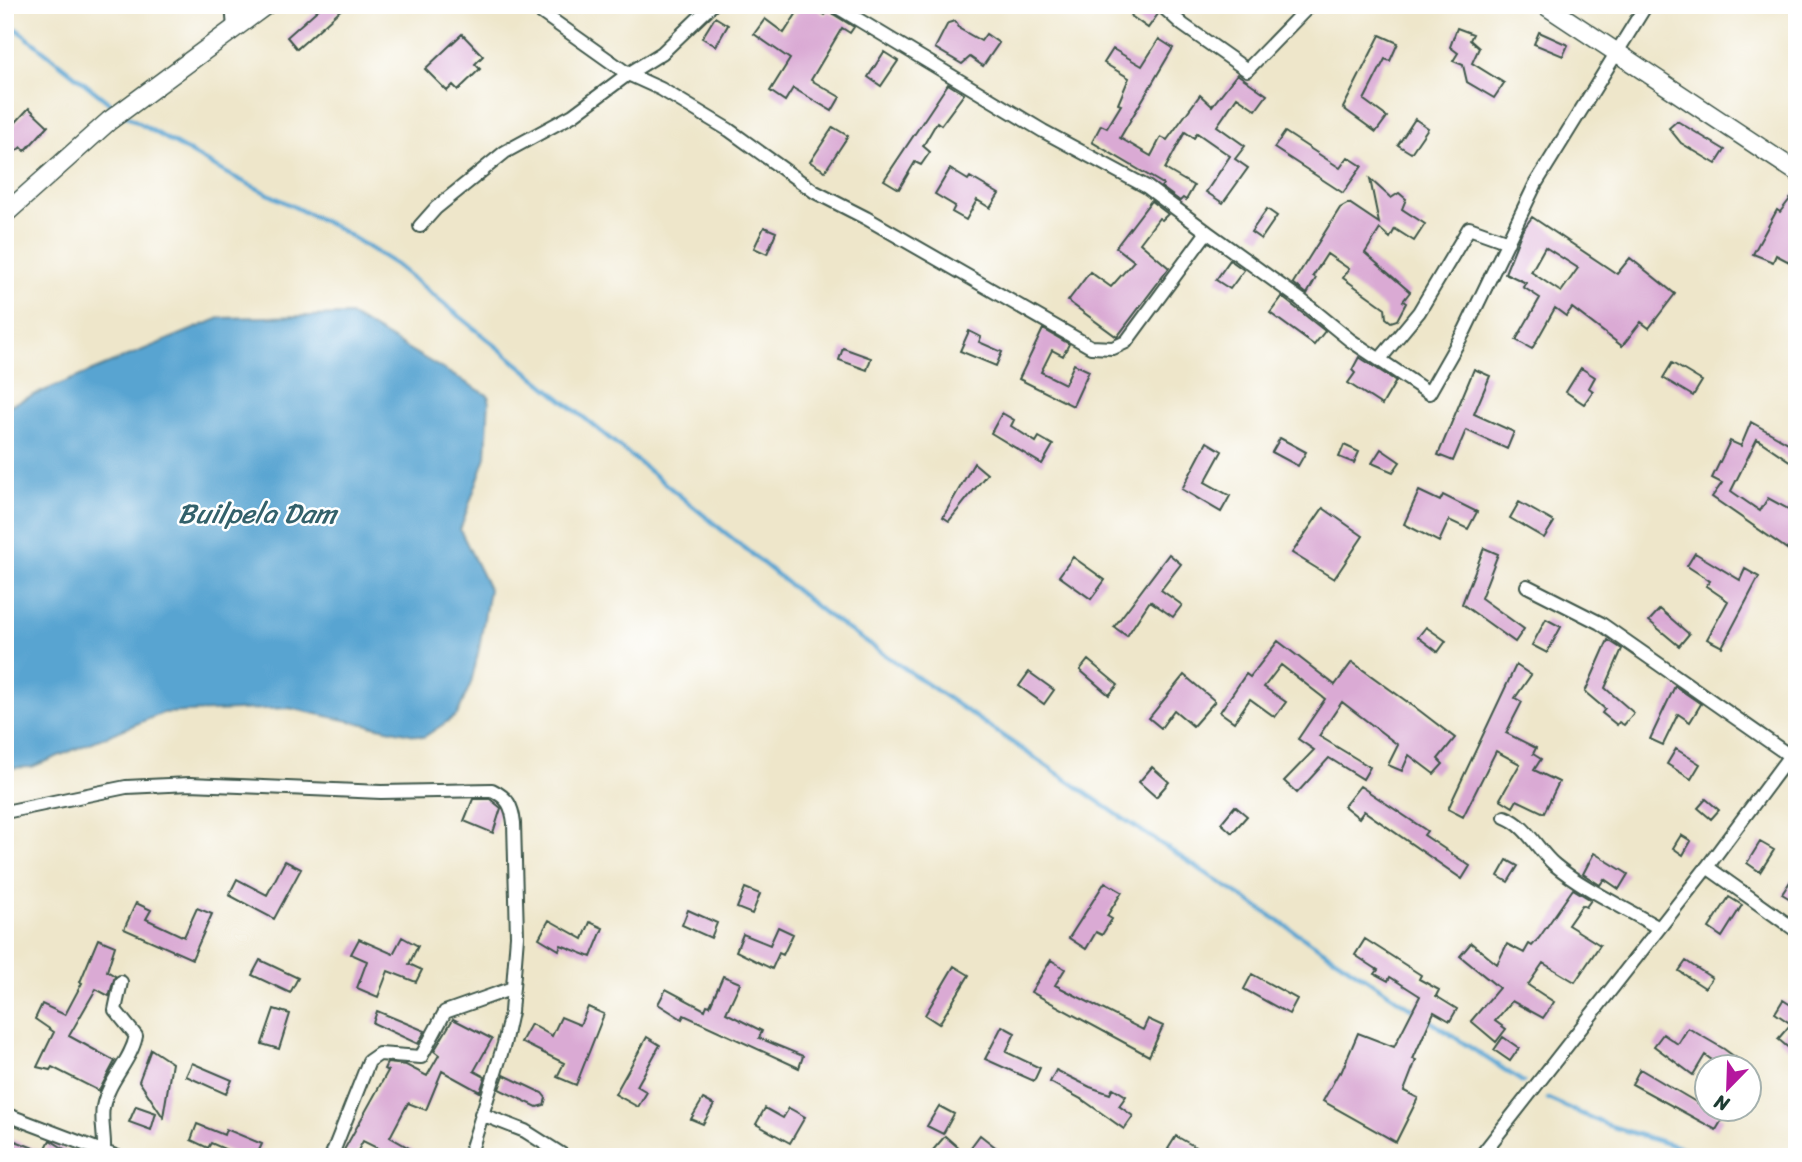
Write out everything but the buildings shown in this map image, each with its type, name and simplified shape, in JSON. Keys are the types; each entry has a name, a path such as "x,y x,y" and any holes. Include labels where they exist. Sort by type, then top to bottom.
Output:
{"street":[{"path":"232,5 234,29"},
{"path":"5,214 109,121 266,5"},
{"path":"531,5 628,74 661,89 729,130 815,192 878,224 1091,347 1112,348 1126,342 1207,232"},
{"path":"420,226 436,208 505,152 573,115 628,74 662,53 712,5"},
{"path":"834,5 1043,131 1147,187 1429,393 1465,330 1536,183 1568,128 1620,52 1646,5"},
{"path":"1161,5 1183,25 1247,70 1310,5"},
{"path":"1545,5 1620,52 1797,172"},
{"path":"1380,359 1419,312 1469,228 1508,242"},
{"path":"1480,1157 1657,927 1707,867 1793,751 1600,623 1527,586"},
{"path":"5,812 139,786 190,784 381,792 492,790 503,795 513,807 517,936 513,988 504,1044 469,1157"},
{"path":"1505,817 1520,825 1552,862 1569,875 1657,927"},
{"path":"1707,867 1797,932"},
{"path":"109,1155 100,1127 104,1104 136,1036 115,1010 121,982"},
{"path":"331,1157 369,1061 379,1054 421,1057 445,1012 513,988"},
{"path":"481,1114 525,1131 565,1157"},
{"path":"5,1115 109,1155"}],"water":[{"name":"Builpela Dam","path":"350,315 489,396 486,457 460,530 489,589 471,683 457,715 424,737 289,708 163,713 32,767 5,768 5,407 220,318"}],"waterway":[{"path":"5,20 118,110"},
{"path":"125,115 228,174 339,229 395,264 824,613 1131,824 1417,1012"},
{"path":"1427,1019 1523,1082"},
{"path":"1548,1099 1607,1125 1711,1157"}]}
